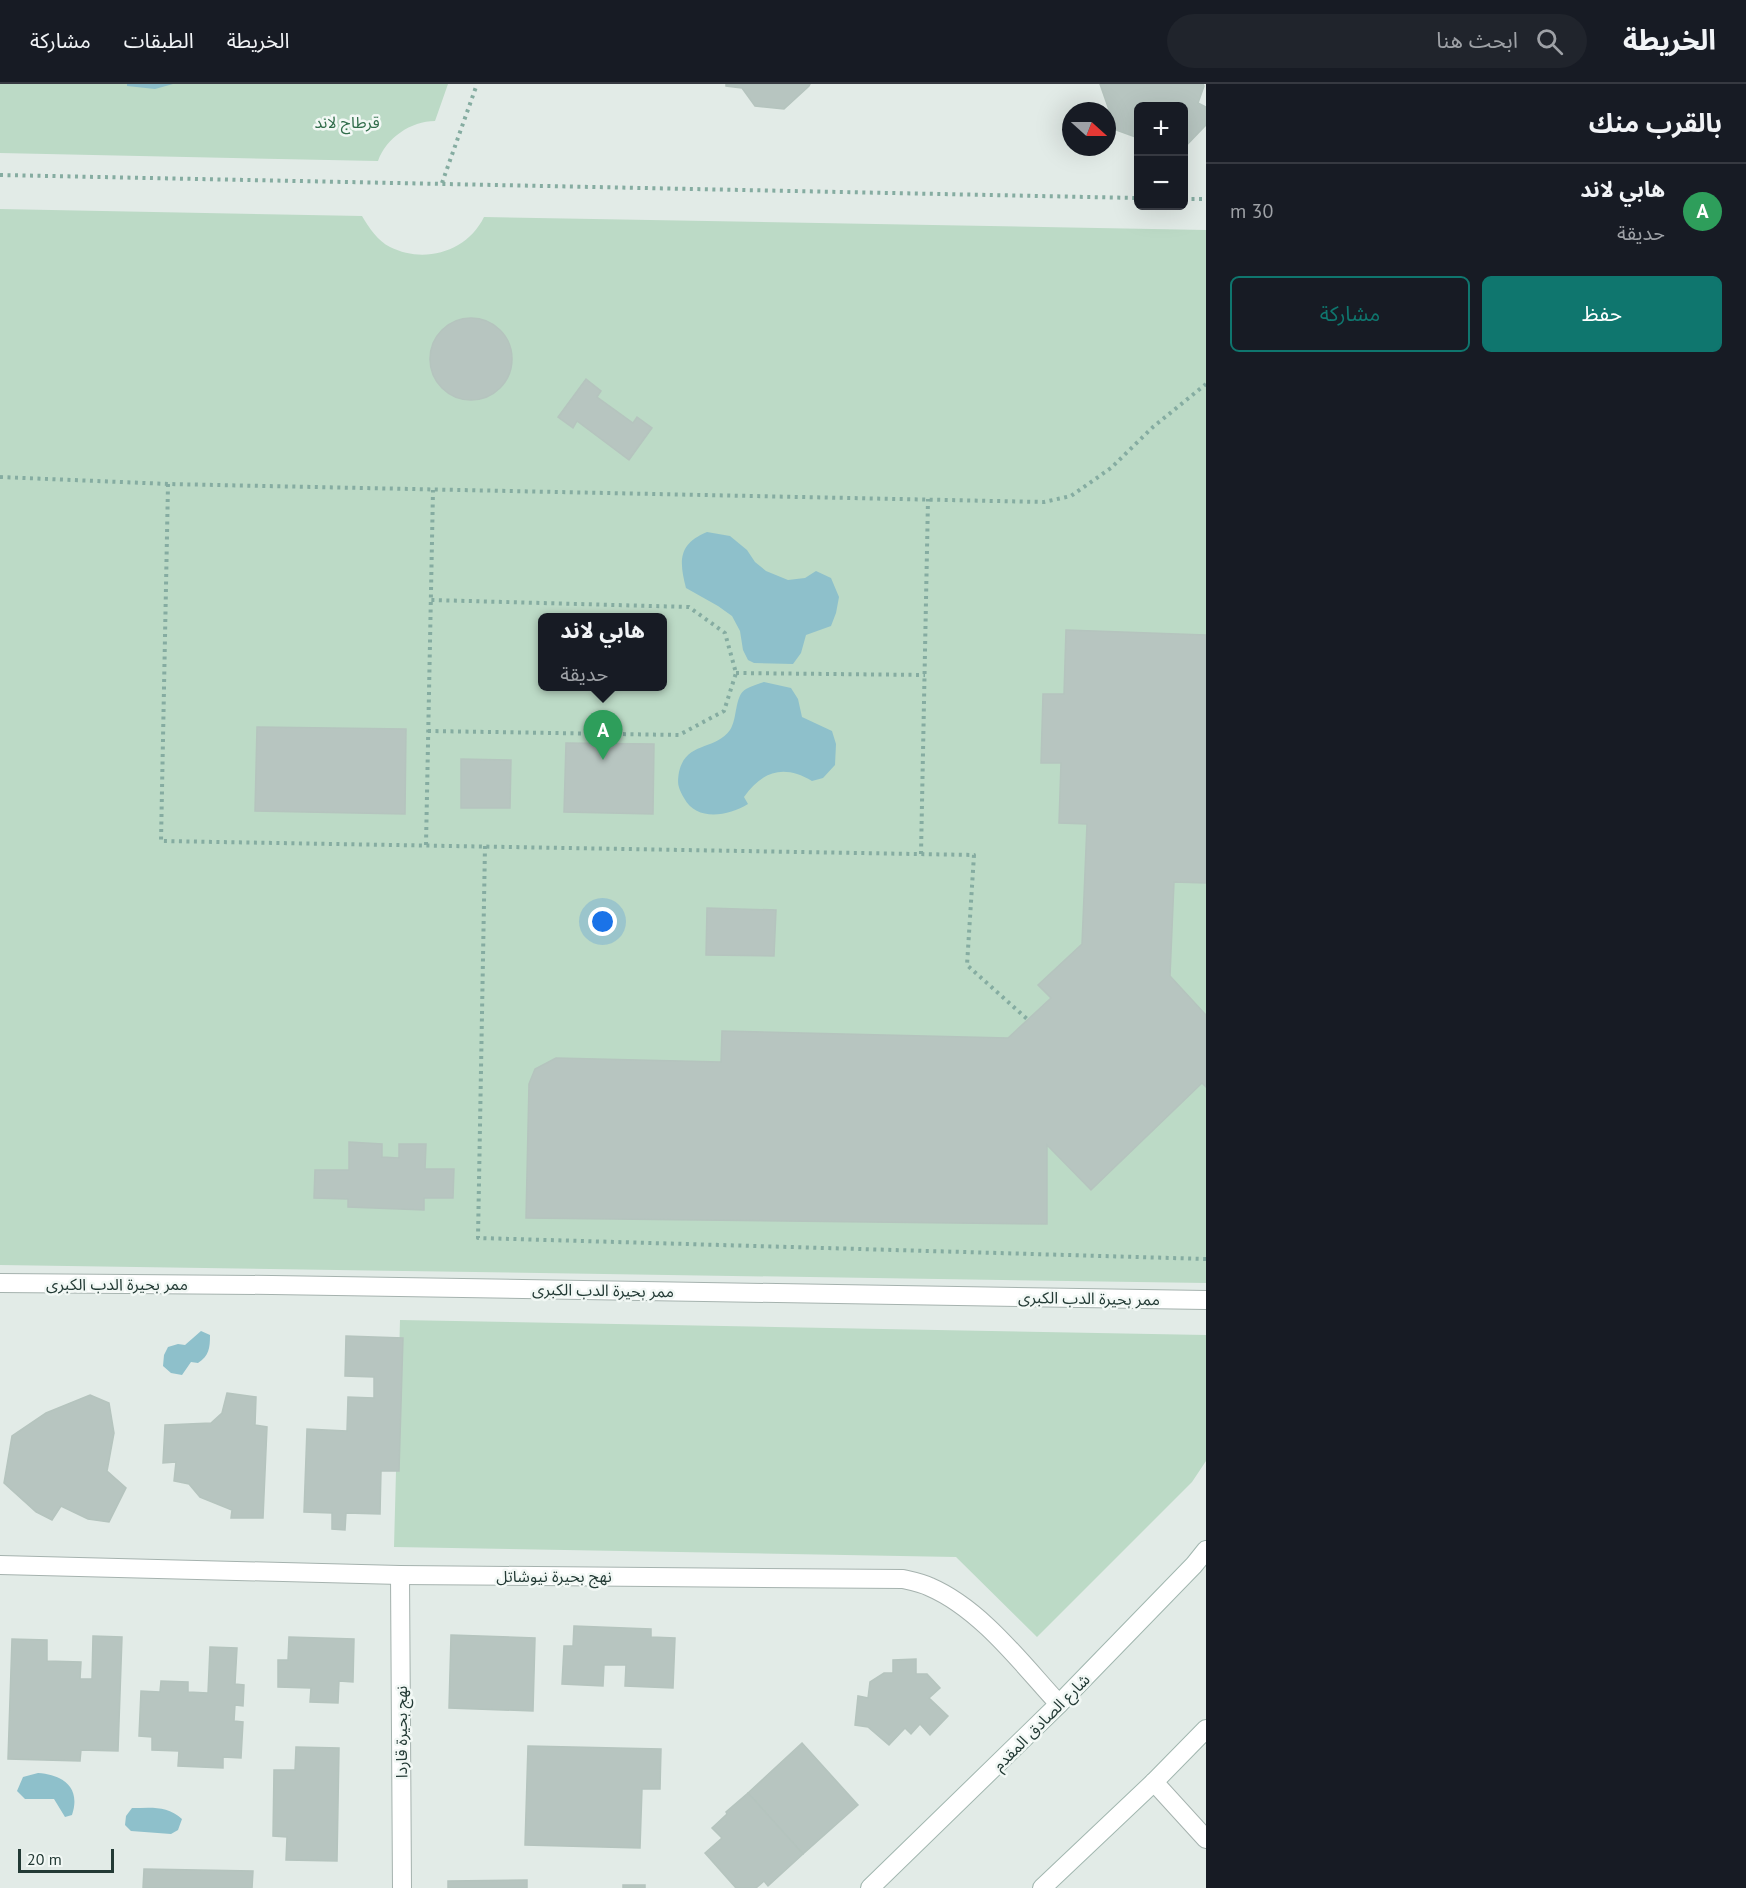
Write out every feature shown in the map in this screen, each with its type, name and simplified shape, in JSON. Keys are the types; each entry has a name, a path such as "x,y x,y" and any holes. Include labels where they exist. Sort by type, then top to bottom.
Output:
{"street":[{"name":"ممر بحيرة الدب الكبرى","path":"0,1283 272,1285 1206,1300"},
{"name":"شارع الصادق المقدم","path":"870,1888 1059,1704 1206,1550"},
{"name":"نهج بحيرة نيوشاتل","path":"0,1565 400,1575 903,1579 930,1587 959,1604 992,1631 1059,1704"},
{"name":"نهج بحيرة قاردا","path":"400,1575 402,1888"},
{"path":"1042,1888 1154,1782 1206,1729"},
{"path":"1154,1782 1206,1839"}],"path":[{"path":"442,183 477,84"},
{"path":"0,175 1134,198"},
{"path":"1188,199 1206,199"},
{"path":"0,477 168,484 1044,502 1071,496 1111,468 1153,427 1206,384"},
{"path":"168,484 161,841 974,855 967,965 1028,1019"},
{"path":"426,845 433,489"},
{"path":"921,854 928,499"},
{"path":"428,731 679,735 724,711 736,673 725,633 689,607 431,600"},
{"path":"736,673 925,675"},
{"path":"485,846 478,1238 1206,1259"}],"green space":[{"name":"قرطاج لاند","path":"0,84 448,84 435,121 417,124 400,132 387,145 378,161 0,153"},
{"path":"0,209 362,216 374,234 390,247 417,254 443,252 456,246 467,239 484,217 1206,230 1206,1283 0,1265"},
{"path":"400,1320 1206,1335 1206,1461 1192,1482 1037,1637 956,1557 394,1547"}],"water":[{"path":"127,84 173,84 155,89 127,86"},
{"path":"707,532 730,536 747,550 755,562 766,571 788,580 805,578 816,571 831,578 839,597 831,626 806,635 801,653 793,664 754,663 748,660 743,650 740,631 732,616 686,588 682,570 683,554 690,542"},
{"path":"764,682 791,688 798,699 802,717 832,731 836,744 835,765 823,778 812,781 802,776 783,772 766,776 758,781 744,797 748,804 731,812 705,814 697,811 690,806 679,788 678,776 683,762 694,751 724,737 732,725 742,692"},
{"path":"201,1331 210,1335 210,1344 205,1358 198,1363 191,1362 182,1375 171,1373 163,1366 164,1355 168,1347 178,1344 185,1345"},
{"path":"38,1773 56,1777 68,1785 74,1797 72,1815 65,1817 54,1799 25,1799 17,1791 23,1777"},
{"path":"132,1808 165,1809 182,1819 178,1830 171,1834 131,1831 125,1825 126,1816"}],"building":[{"path":"726,84 810,84 784,109 755,106 742,88 726,86"},
{"path":"1100,84 1203,84 1198,103 1206,107 1206,125 1188,144 1188,102 1134,102 1134,137 1116,130 1116,102 1106,102"},
{"path":"471,318 487,321 500,330 509,343 512,359 509,375 500,388 487,397 471,400 455,397 442,388 433,375 430,359 433,343 442,330 455,321"},
{"path":"586,379 601,391 597,397 633,423 637,417 652,428 629,460 577,421 573,428 558,417"},
{"path":"1066,630 1206,635 1206,883 1174,882 1170,976 1206,1015 1206,1087 1202,1083 1091,1190 1047,1145 1047,1224 526,1218 529,1084 535,1069 556,1058 721,1062 722,1031 1008,1038 1051,998 1038,985 1082,944 1087,824 1059,823 1061,763 1041,763 1043,694 1064,694"},
{"path":"257,727 406,729 405,814 255,811"},
{"path":"566,743 654,744 653,814 564,812"},
{"path":"461,759 511,760 510,808 461,808"},
{"path":"707,908 776,910 774,956 706,955"},
{"path":"349,1142 382,1144 382,1157 399,1158 399,1144 426,1144 425,1169 454,1169 453,1198 424,1198 424,1210 348,1207 348,1199 314,1198 315,1170 349,1170"},
{"path":"346,1336 403,1338 399,1471 381,1471 380,1514 346,1513 345,1530 332,1529 332,1513 304,1512 307,1429 347,1431 348,1397 374,1398 374,1377 345,1376"},
{"path":"227,1393 256,1397 255,1425 267,1427 263,1518 231,1518 232,1510 200,1497 189,1484 174,1481 176,1462 163,1463 165,1425 211,1423 222,1413"},
{"path":"90,1395 109,1403 114,1433 107,1471 126,1488 109,1522 88,1519 61,1506 52,1520 36,1512 4,1483 12,1436 46,1413"},
{"path":"574,1626 651,1629 651,1637 675,1638 673,1688 625,1686 626,1665 604,1665 603,1686 562,1684 564,1646 573,1646"},
{"path":"451,1635 535,1638 533,1711 449,1708"},
{"path":"93,1636 122,1637 118,1751 81,1750 80,1761 8,1759 12,1639 47,1640 47,1661 81,1662 80,1679 92,1679"},
{"path":"289,1637 354,1639 353,1682 339,1681 338,1703 310,1702 311,1688 278,1687 278,1660 288,1660"},
{"path":"210,1647 237,1648 235,1684 244,1685 243,1706 235,1705 234,1721 243,1722 241,1758 223,1757 223,1768 178,1766 179,1751 152,1750 152,1737 139,1736 141,1691 160,1692 161,1681 188,1682 188,1692 208,1693"},
{"path":"916,1659 916,1674 927,1674 940,1688 929,1698 948,1716 930,1735 920,1724 911,1734 905,1728 889,1745 868,1727 855,1725 858,1696 868,1698 870,1682 884,1673 893,1673 893,1660"},
{"path":"802,1743 858,1805 803,1854 748,1793"},
{"path":"528,1746 661,1749 660,1789 642,1789 640,1848 525,1845"},
{"path":"296,1747 339,1748 337,1861 286,1860 287,1837 273,1836 274,1770 295,1770"},
{"path":"748,1793 803,1854 768,1886 764,1881 756,1888 736,1888 705,1853 722,1838 712,1828"},
{"path":"144,1869 253,1871 252,1888 143,1888"},
{"path":"527,1880 527,1888 448,1888 448,1881"},
{"path":"623,1885 645,1885 645,1888 623,1888"}],"place":[{"name":"هابي لاند","path":"603,760"}]}
